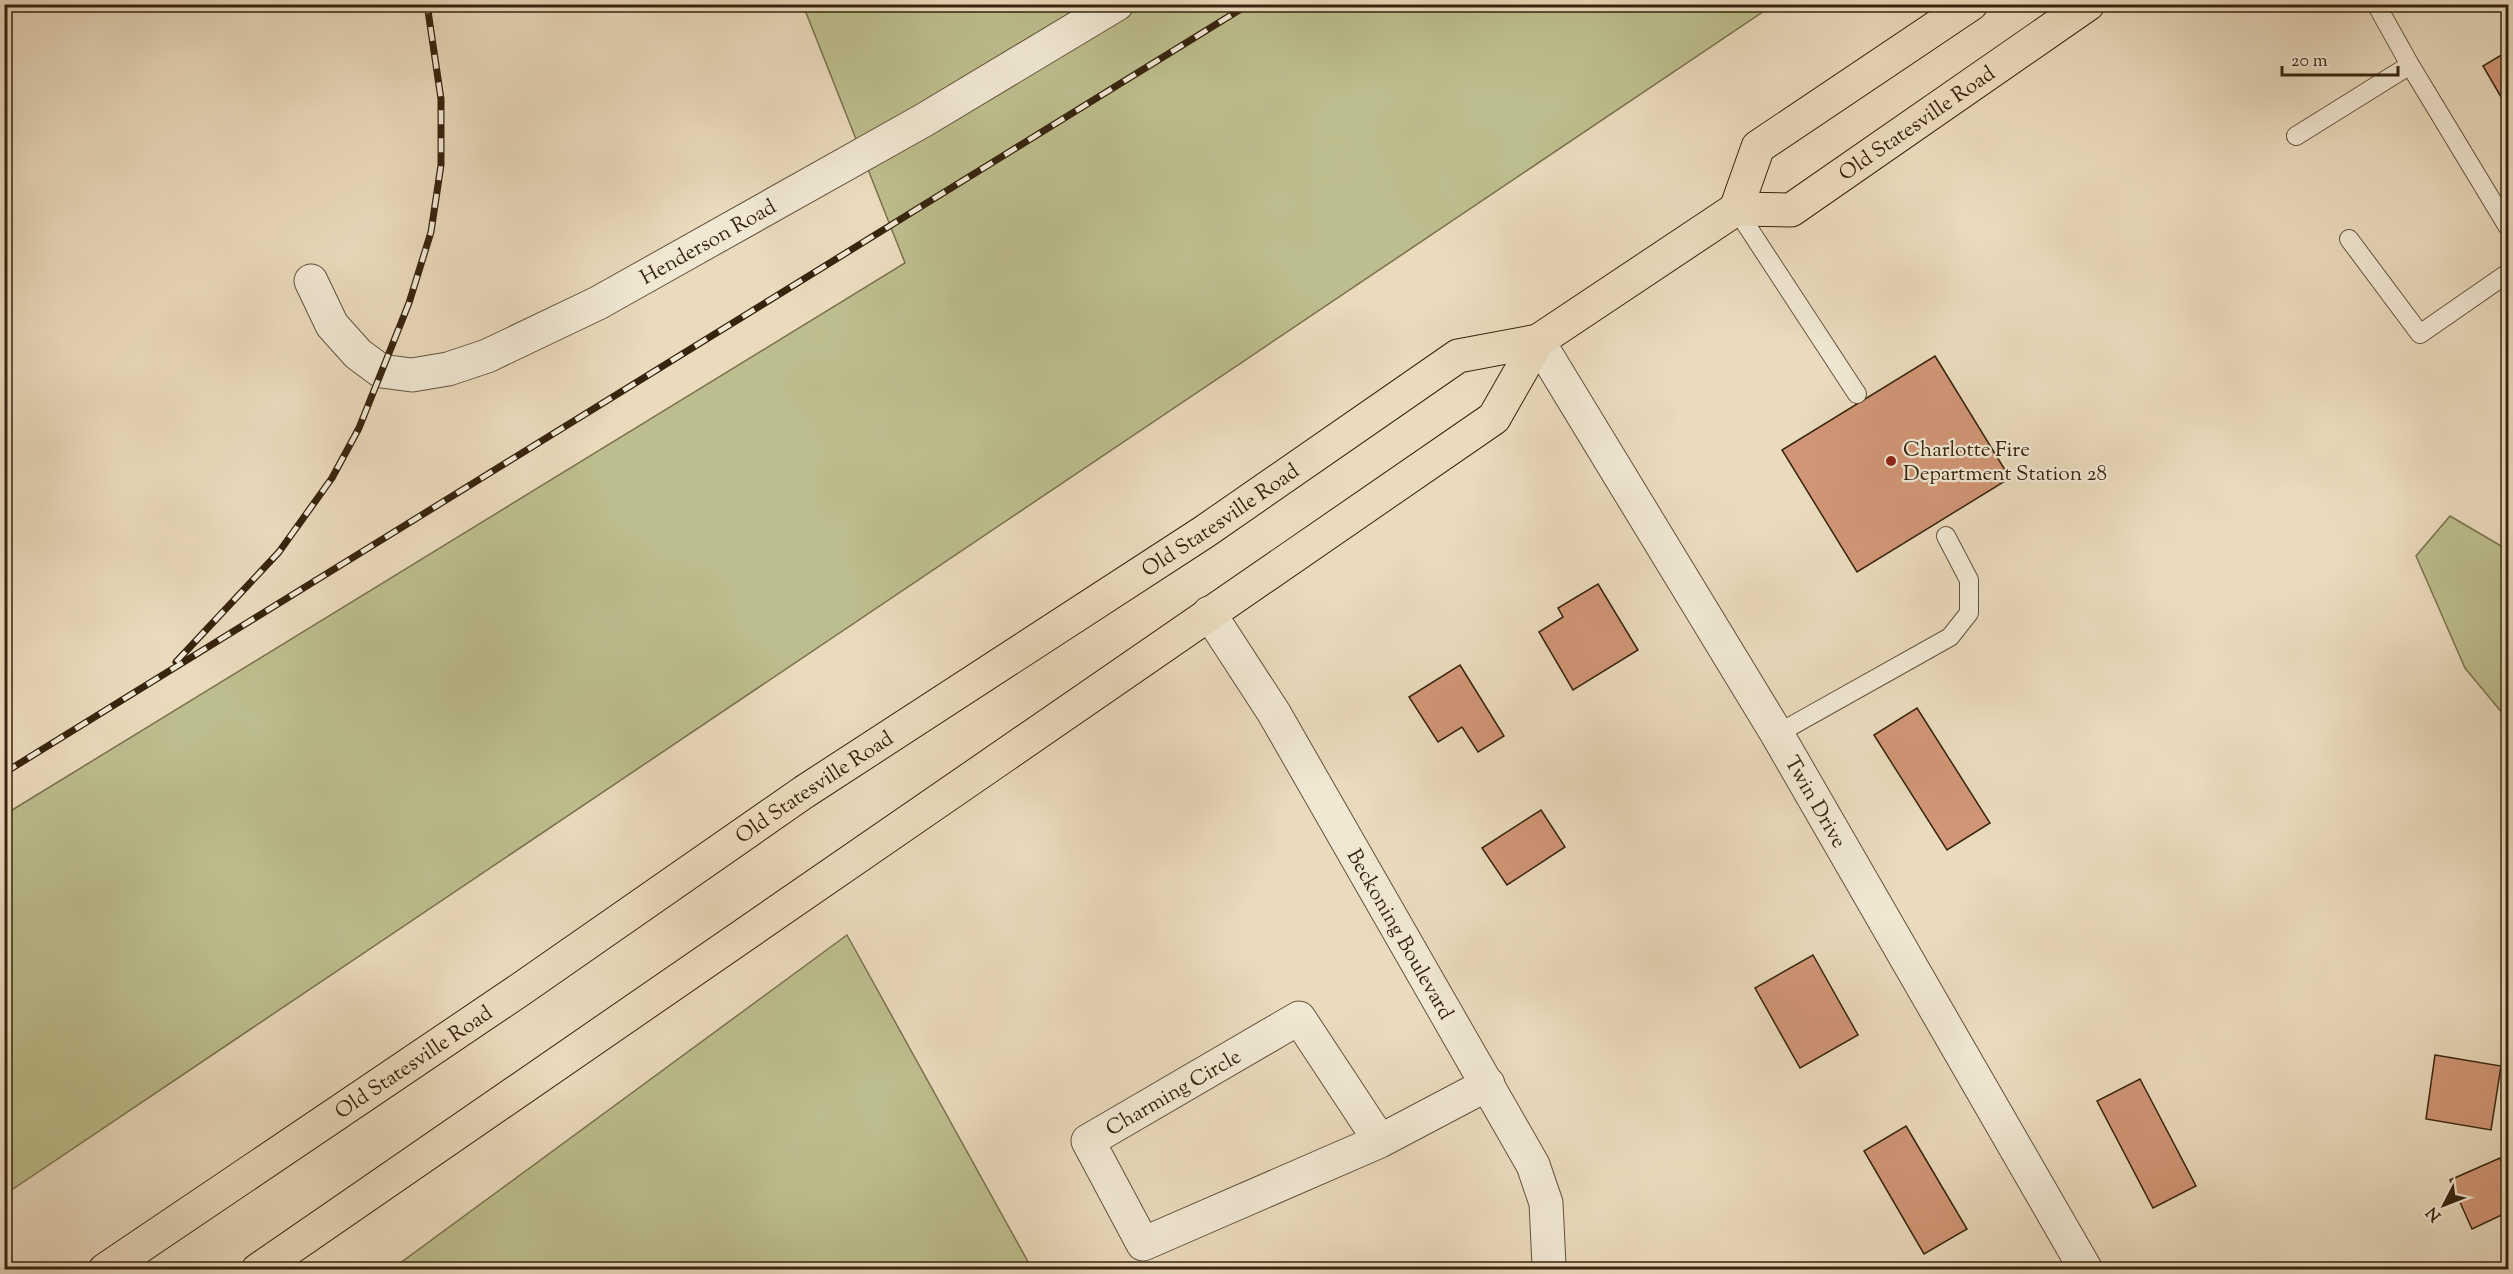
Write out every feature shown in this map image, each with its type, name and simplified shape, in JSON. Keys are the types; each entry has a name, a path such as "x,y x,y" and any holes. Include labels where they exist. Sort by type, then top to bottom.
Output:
{"main road":[{"path":"1736,209 1758,147 1971,4"},
{"name":"Old Statesville Road","path":"105,1269 521,989 804,792 1204,532 1458,357 1538,341 1736,209 1791,210 2088,4"},
{"name":"Old Statesville Road","path":"258,1269 1494,418 1538,341"}],"street":[{"name":"Henderson Road","path":"311,281 332,325 358,354 381,371 412,375 448,369 487,356 598,303 924,120 1117,4"},
{"name":"Twin Drive","path":"1538,341 1777,734 2086,1269"},
{"name":"Beckoning Boulevard","path":"1209,613 1274,713 1533,1165 1546,1203 1551,1269"},
{"name":"Charming Circle","path":"1380,1141 1299,1018 1088,1141 1143,1244 1380,1141 1488,1084"}],"lane":[{"path":"2376,4 2410,65 2508,227"},
{"path":"2296,136 2410,65"},
{"path":"1736,209 1857,394"},
{"path":"2349,239 2420,334 2508,273"},
{"path":"1777,734 1950,637 1969,613 1969,580 1946,536"}],"green space":[{"path":"803,5 1773,5 10,1191 4,1178 4,815 905,263"},
{"path":"2450,516 2508,550 2508,720 2465,668 2416,556"},
{"path":"847,935 1032,1269 392,1269"}],"building":[{"path":"2508,51 2508,109 2483,66"},
{"path":"1935,356 2010,478 1857,572 1782,450"},
{"path":"1598,584 1638,650 1573,690 1539,632 1563,617 1558,608"},
{"path":"1460,665 1504,736 1478,752 1462,727 1438,742 1409,697"},
{"path":"1917,708 1990,823 1947,850 1874,735"},
{"path":"1541,810 1565,847 1507,885 1482,848"},
{"path":"1813,955 1858,1035 1800,1068 1755,988"},
{"path":"2435,1055 2501,1066 2491,1130 2426,1119"},
{"path":"2140,1079 2196,1186 2153,1208 2097,1101"},
{"path":"1906,1126 1967,1229 1924,1254 1864,1151"},
{"path":"2500,1158 2508,1177 2508,1212 2472,1229 2450,1180"}],"railway":[{"path":"176,662 279,552 332,478 359,428 409,303 431,232 441,165 441,99 427,4"},
{"path":"4,773 1249,4"}],"place":[{"name":"Charlotte Fire Department Station 28","path":"1891,461"}]}
